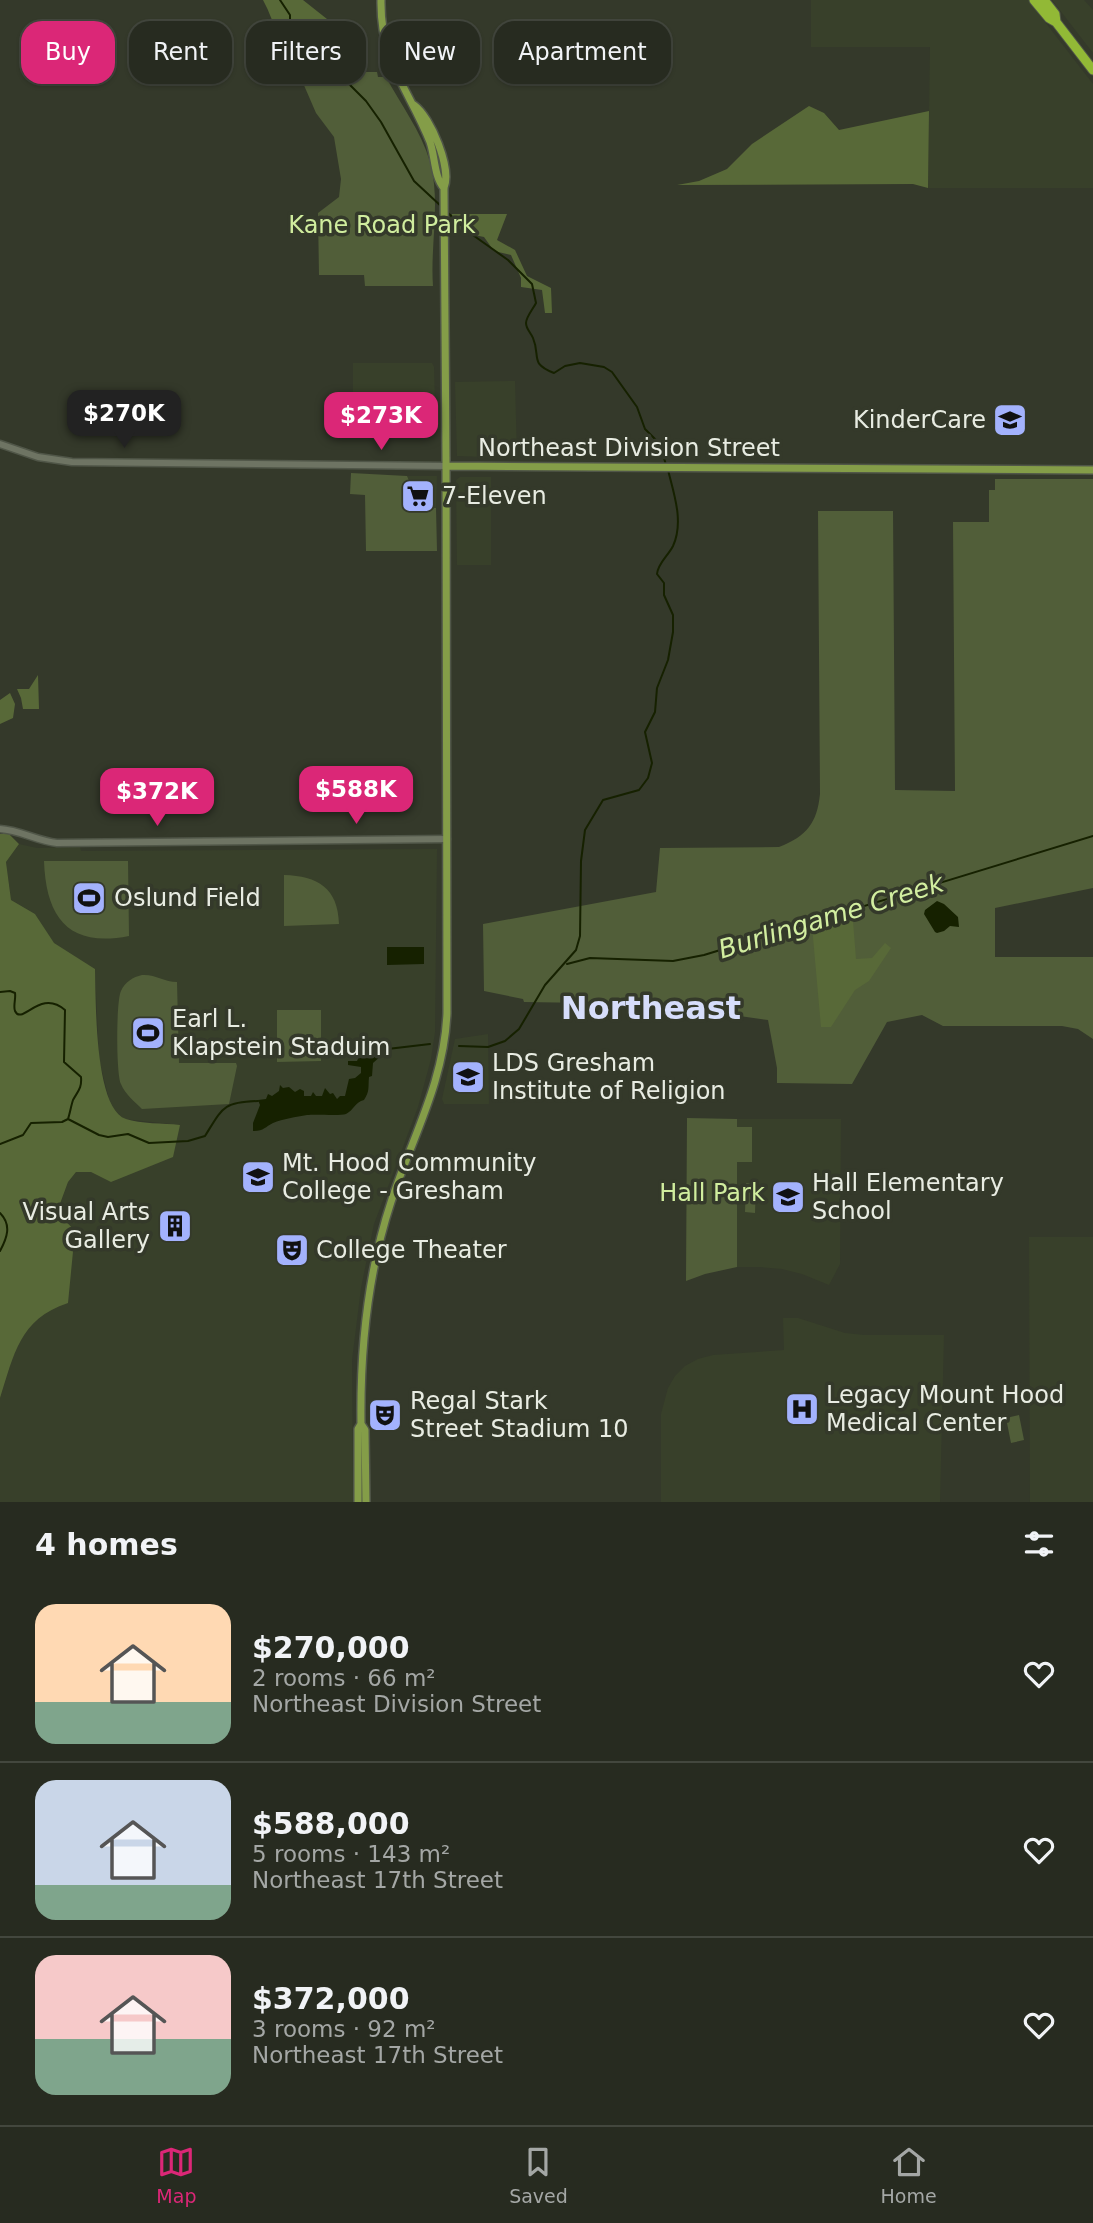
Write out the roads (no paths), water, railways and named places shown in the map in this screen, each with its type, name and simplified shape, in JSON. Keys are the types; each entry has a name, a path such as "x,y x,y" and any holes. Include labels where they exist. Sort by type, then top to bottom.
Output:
{"highway":[{"path":"1034,0 1049,18 1056,22 1093,69"},
{"path":"1044,1 1055,14 1056,22"}],"main road":[{"path":"358,1502 358,1429 361,1424 363,1336 374,1264 391,1201 431,1097 443,1052 447,1013 446,182 438,145 422,111 414,106 401,84 388,54 381,24 381,0"},
{"name":"Northeast Division Street","path":"446,466 1093,470"},
{"path":"361,1424 365,1430 366,1502"},
{"path":"358,1445 365,1455"}],"street":[{"name":"Northeast Division Street","path":"0,444 27,454 63,462 446,466"},
{"path":"0,829 57,843 447,839"}],"waterway":[{"path":"280,0 290,15 290,36 297,57 346,81 366,101 414,181 442,207"},
{"path":"448,213 470,233 508,260 532,284 536,303 526,325 533,338 538,363 554,373 565,366 580,363 604,367 612,372 637,407 645,429 660,444 666,465"},
{"path":"459,1046 488,1047 505,1041 519,1029 545,985 576,950 580,936 581,861 585,830 603,800 639,790 648,778 652,763 645,732 655,712 657,688 668,660 673,632 673,615 664,595 664,583 657,574 673,546 678,527 677,508 668,470"},
{"name":"Burlingame Creek","path":"567,964 590,958 673,961 704,955 1093,836"},
{"path":"0,992 15,993 14,1009 18,1014 48,1003 56,1004 65,1010 64,1062 81,1077 68,1119 62,1122 31,1123 23,1135 0,1144"},
{"path":"379,1050 430,1044"},
{"path":"68,1119 108,1137 128,1134 149,1143 188,1141 205,1136 225,1108 237,1103 258,1101"},
{"path":"0,1213 7,1227 0,1251"}],"place":[{"name":"KinderCare","path":"1010,420"},
{"name":"7-Eleven","path":"418,496"},
{"name":"Oslund Field","path":"89,898"},
{"name":"Earl L. Klapstein Staduim","path":"148,1033"},
{"name":"LDS Gresham Institute of Religion","path":"468,1077"},
{"name":"Mt. Hood Community College - Gresham","path":"258,1177"},
{"name":"Hall Elementary School","path":"788,1197"},
{"name":"Visual Arts Gallery","path":"175,1226"},
{"name":"College Theater","path":"292,1250"},
{"name":"Legacy Mount Hood Medical Center","path":"802,1409"},
{"name":"Regal Stark Street Stadium 10","path":"385,1415"}],"district":[{"name":"Northeast","path":"651,1008"}],"park label":[{"name":"Kane Road Park","path":"382,225"},
{"name":"Hall Park","path":"712,1193"}]}
